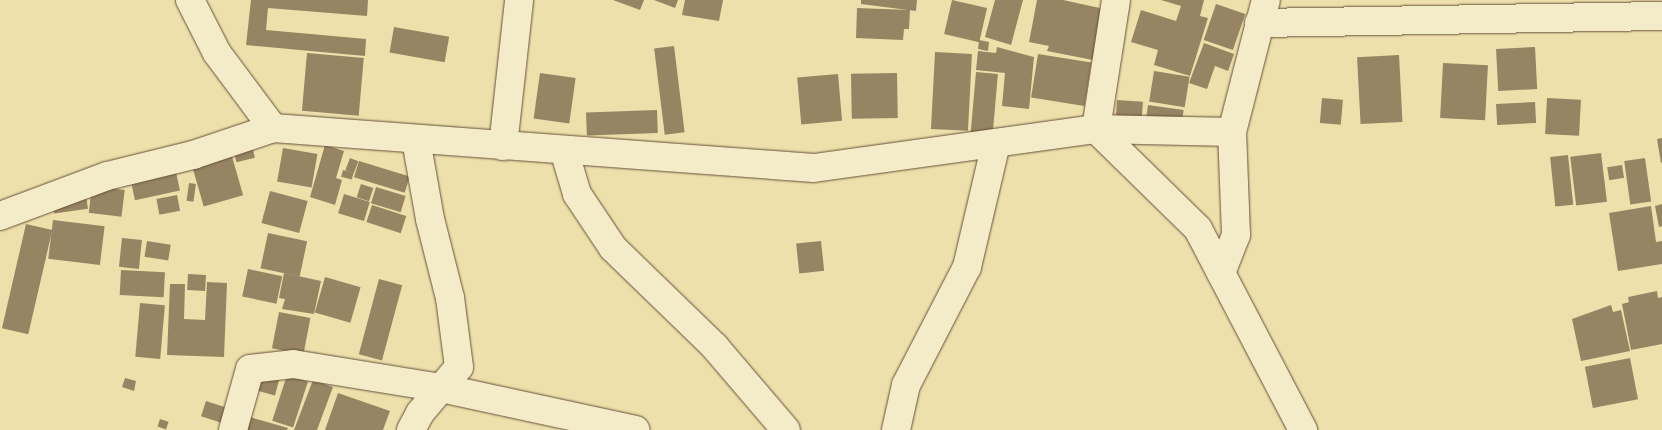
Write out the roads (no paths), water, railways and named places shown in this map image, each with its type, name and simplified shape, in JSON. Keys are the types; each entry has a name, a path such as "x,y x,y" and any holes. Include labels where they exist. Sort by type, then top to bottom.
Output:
{"street":[{"path":"190,0 217,53 272,128"},
{"path":"503,146 519,0"},
{"path":"1096,129 1116,0"},
{"path":"1222,273 1236,235 1232,132 1262,11 1662,16"},
{"path":"0,216 107,176 193,155 272,128 814,168 1096,129 1232,132"},
{"path":"1096,129 1198,229 1303,430"},
{"path":"411,430 441,388 459,367 450,298 430,219 416,140"},
{"path":"896,430 906,385 966,267 996,143"},
{"path":"564,150 577,194 613,248 715,347 786,430"},
{"path":"233,430 250,370 293,364 441,388 636,430"}]}
